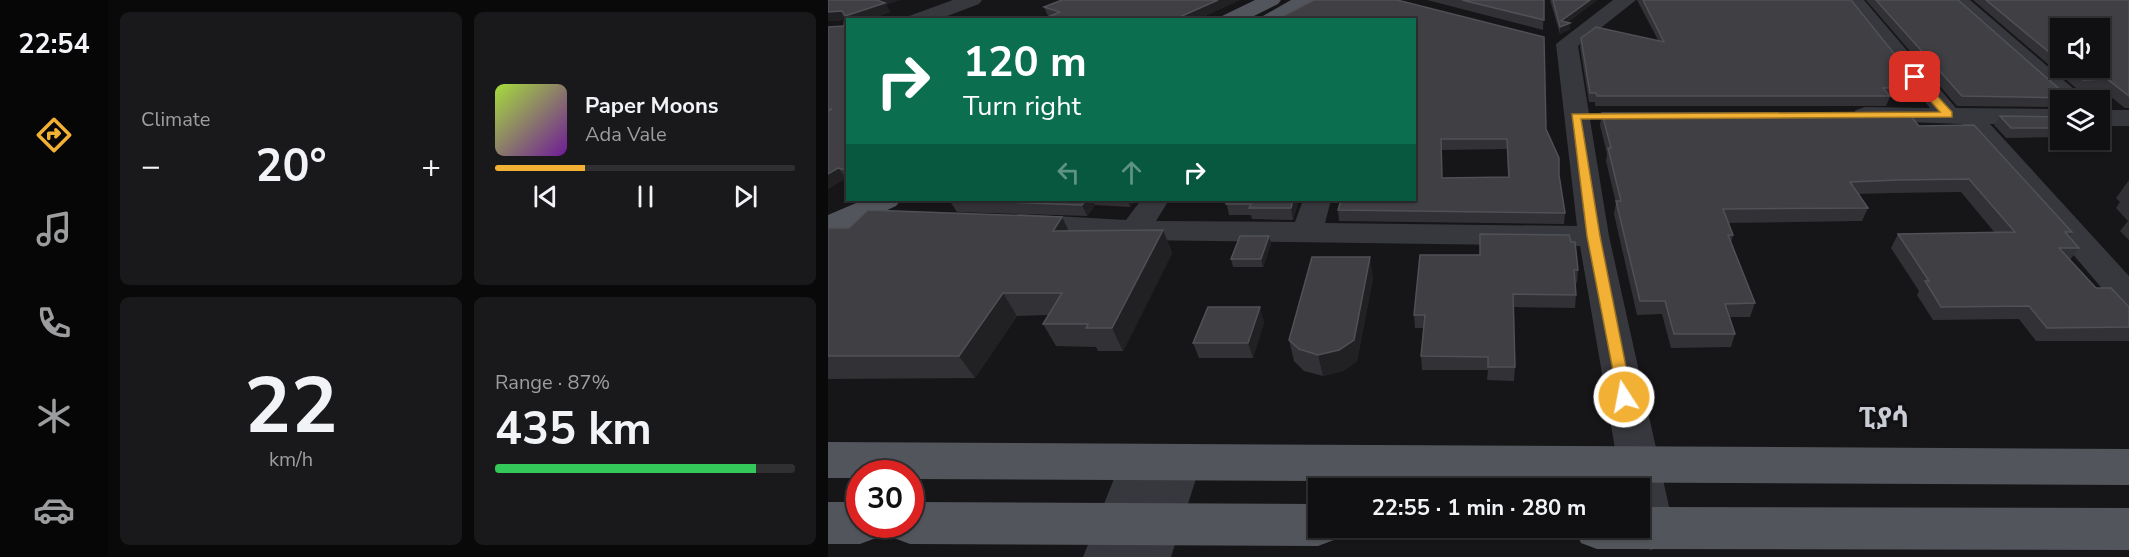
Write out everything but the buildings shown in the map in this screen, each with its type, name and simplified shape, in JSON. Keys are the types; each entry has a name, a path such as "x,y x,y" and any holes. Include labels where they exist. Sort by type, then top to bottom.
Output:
{"main road":[{"path":"1233,18 1270,0"},
{"path":"1270,18 1306,0"},
{"path":"828,460 2128,469"},
{"path":"828,523 846,523"},
{"path":"924,524 1112,540 1154,540 1308,526"},
{"path":"1652,529 2129,530"}],"street":[{"path":"944,17 972,0"},
{"path":"1626,0 1556,41 1587,116 1594,236 1652,529"},
{"path":"1854,0 1881,37 1958,115 2129,298"},
{"path":"1958,0 2061,90"},
{"path":"1843,115 2050,117"},
{"path":"2110,118 2129,118"},
{"path":"1135,231 1154,201"},
{"path":"1307,232 1317,201"},
{"path":"837,211 895,210"},
{"path":"995,224 1135,231 1594,236"},
{"path":"1112,540 1160,463"},
{"path":"1154,540 1160,463"}],"district":[{"name":"ፒያሳ","path":"1884,417"}],"route":[{"path":"1624,397 1594,236 1575,116 1948,115 1915,77"}]}
